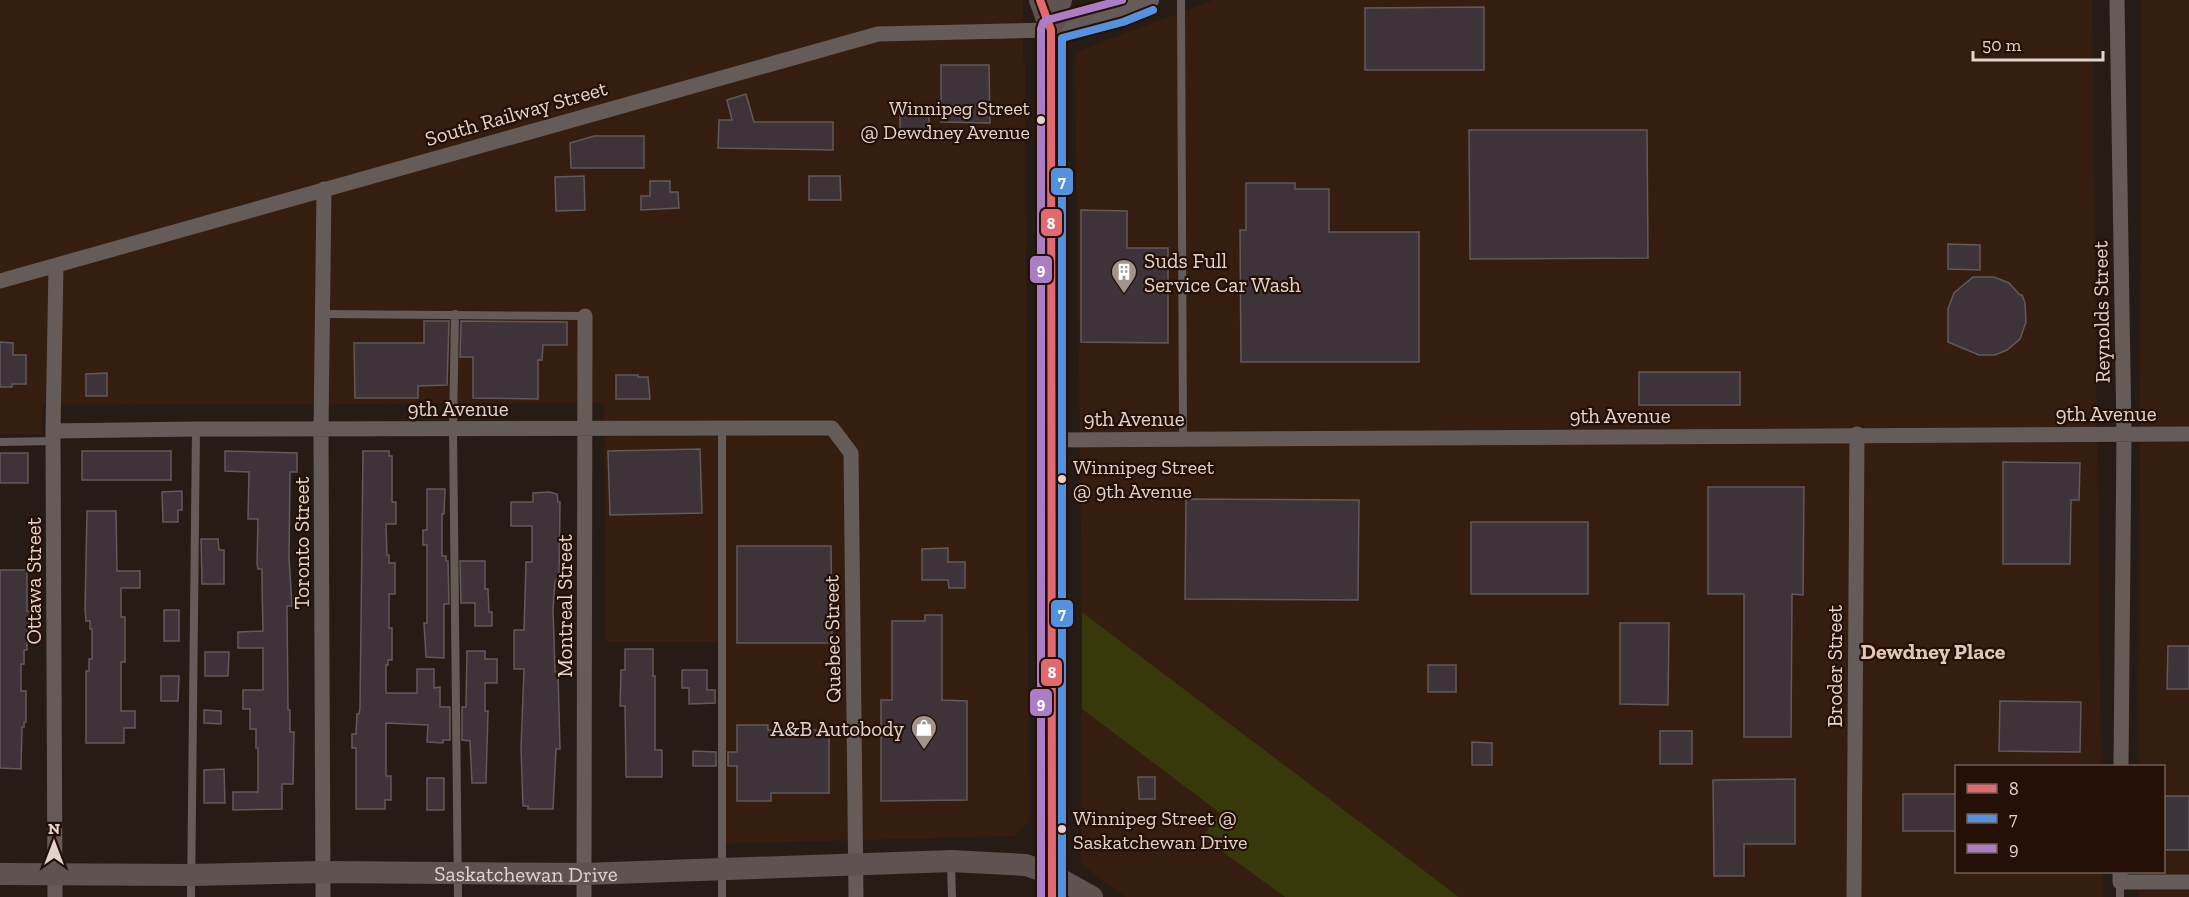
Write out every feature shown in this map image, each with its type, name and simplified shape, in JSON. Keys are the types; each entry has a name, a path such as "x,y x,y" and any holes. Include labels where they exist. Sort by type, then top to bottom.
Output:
{"main road":[{"path":"1040,0 1051,30"},
{"path":"1052,897 1051,30 1061,0"},
{"name":"Saskatchewan Drive","path":"0,874 56,874 191,886 323,872 584,874 951,861 1026,865 1051,874 1092,897"}],"street":[{"path":"1051,30 1120,12 1149,0"},
{"name":"Reynolds Street","path":"2117,0 2124,434 2121,765"},
{"name":"South Railway Street","path":"0,281 878,34 1051,30"},
{"name":"Toronto Street","path":"323,897 321,430 324,189"},
{"name":"Ottawa Street","path":"56,266 53,436 56,897"},
{"name":"Montreal Street","path":"584,897 587,429 585,316"},
{"name":"9th Avenue","path":"53,436 196,429 832,428 851,453"},
{"name":"Broder Street","path":"1854,897 1857,434"},
{"name":"9th Avenue","path":"1051,440 2189,434"},
{"name":"Quebec Street","path":"851,453 856,897"},
{"path":"2120,884 2189,882"}],"lane":[{"path":"1181,0 1183,439"},
{"path":"324,315 585,316"},
{"path":"455,315 453,428 458,897"},
{"path":"722,428 722,897"},
{"path":"191,886 196,429"},
{"path":"0,442 53,436"},
{"path":"951,861 952,897"}],"shaded area":[{"path":"0,0 1023,0 1029,822 1014,836 720,844 720,642 606,642 604,403 42,405 42,434 0,434"},
{"path":"1213,0 2092,0 2101,765 1955,765 1955,873 2102,873 2103,897 1459,897 1082,612 1076,52"},
{"path":"2141,0 2189,0 2189,897 2139,897 2139,873 2165,873 2165,765 2139,765"},
{"path":"1082,612 1459,897 1285,897 1202,837 1220,813 1082,709"},
{"path":"1082,709 1221,813 1202,837 1285,897 1125,897 1081,864"}],"building":[{"path":"1484,7 1484,70 1365,70 1365,8"},
{"path":"941,65 989,65 990,123 941,122"},
{"path":"746,94 754,122 833,122 833,150 718,148 719,120 732,120 727,100"},
{"path":"900,109 929,109 929,129 900,129"},
{"path":"1469,130 1647,130 1648,258 1470,259"},
{"path":"594,136 644,136 644,168 571,168 570,143"},
{"path":"584,176 585,210 556,211 555,177"},
{"path":"809,176 840,176 841,200 809,200"},
{"path":"650,181 670,181 670,192 678,192 679,208 641,210 641,196 650,196"},
{"path":"1246,183 1295,183 1295,189 1329,189 1329,232 1419,232 1419,362 1241,362 1240,230 1246,230"},
{"name":"Suds Full Service Car Wash","path":"1081,210 1127,211 1127,248 1168,248 1168,343 1081,342"},
{"path":"1948,244 1980,245 1980,270 1948,269"},
{"path":"1973,277 1994,277 2009,283 2022,295 2025,303 2026,322 2020,339 2007,350 1995,355 1979,355 1948,342 1948,309 1954,293"},
{"path":"424,321 449,321 447,385 418,386 418,398 355,398 354,343 424,343"},
{"path":"461,321 567,322 567,345 543,345 542,360 538,360 538,399 473,398 473,357 460,357"},
{"path":"0,342 13,343 13,355 26,355 26,384 0,387"},
{"path":"1639,372 1740,372 1740,405 1639,405"},
{"path":"107,373 107,396 86,396 86,374"},
{"path":"616,375 648,377 650,399 616,399"},
{"path":"700,449 702,513 610,515 608,451"},
{"path":"82,451 171,451 171,480 82,480"},
{"path":"225,451 297,453 297,472 290,472 289,558 292,606 287,606 288,710 290,710 290,732 294,732 293,784 282,784 282,809 233,810 233,792 258,792 256,729 250,729 250,709 243,709 243,690 263,690 263,648 238,648 238,632 263,631 262,569 258,569 257,564 258,519 248,519 249,472 225,471"},
{"path":"363,451 389,451 389,456 392,456 392,502 396,502 396,524 386,524 387,555 389,555 389,563 395,563 395,594 389,594 392,660 388,660 388,665 386,665 386,693 417,693 417,669 434,669 434,688 440,687 440,707 450,707 450,740 443,740 443,743 427,742 428,725 386,723 386,776 391,776 391,800 385,800 385,809 356,809 356,748 352,748 352,734 356,734 357,714 360,709"},
{"path":"0,453 28,453 28,483 0,483"},
{"path":"2003,462 2080,463 2079,500 2071,500 2070,564 2003,564"},
{"path":"1708,487 1804,487 1803,595 1792,594 1791,737 1744,737 1744,594 1708,594"},
{"path":"427,489 445,489 444,514 442,514 442,556 446,556 446,561 448,561 449,604 444,604 444,658 426,657 424,623 427,623 427,545 423,545 423,530 427,530"},
{"path":"182,491 182,510 178,510 178,522 163,522 162,492"},
{"path":"533,493 557,494 558,502 560,502 559,581 555,581 553,610 555,672 558,672 560,749 556,749 553,809 528,809 528,806 523,806 521,749 524,669 514,669 514,630 524,630 526,562 532,562 532,526 511,526 511,502 533,502"},
{"path":"1186,499 1359,500 1358,600 1185,599"},
{"path":"87,511 116,511 117,571 140,571 140,588 121,588 121,617 125,617 125,662 121,662 121,711 135,711 135,728 124,728 124,743 86,743 86,671 89,671 89,659 92,659 92,629 90,629 90,621 86,621 85,609"},
{"path":"1471,522 1588,522 1588,594 1471,594"},
{"path":"201,539 218,539 219,550 224,550 224,584 202,584"},
{"path":"737,546 831,546 832,643 737,643"},
{"path":"948,548 948,562 965,562 965,588 949,588 948,580 922,580 922,549"},
{"path":"460,561 485,561 485,589 488,589 492,626 475,626 475,603 461,603"},
{"path":"0,570 27,570 27,611 30,611 30,626 27,626 27,650 24,650 24,664 21,664 21,691 26,691 26,722 22,727 21,769 0,768"},
{"path":"164,610 179,610 179,641 164,641"},
{"name":"A&B Autobody","path":"925,615 942,615 942,700 967,701 967,800 881,801 881,700 892,700 892,621 925,621"},
{"path":"1620,623 1669,623 1668,705 1620,704"},
{"path":"2168,646 2189,646 2189,689 2167,689"},
{"path":"625,649 653,649 655,750 662,750 662,777 626,777 625,706 620,706 621,670 625,670"},
{"path":"467,651 485,651 485,659 497,659 497,683 485,683 485,711 488,711 486,783 472,783 470,741 462,740 462,707 466,707"},
{"path":"205,652 229,652 228,676 205,676"},
{"path":"1428,665 1456,665 1456,692 1428,692"},
{"path":"682,670 707,670 707,690 715,690 715,703 689,704 689,688 682,688"},
{"path":"161,676 179,676 178,701 161,701"},
{"path":"2000,701 2081,702 2080,752 1999,751"},
{"path":"204,710 221,711 221,724 204,723"},
{"path":"737,725 768,725 768,730 829,730 829,793 771,793 771,801 737,801 737,766 728,766 728,752 737,752"},
{"path":"1660,731 1692,731 1692,764 1660,764"},
{"path":"1472,742 1492,743 1492,765 1472,765"},
{"path":"693,751 716,752 716,766 693,766"},
{"path":"224,769 225,803 204,803 204,770"},
{"path":"1138,777 1155,777 1155,799 1139,799"},
{"path":"427,778 444,778 444,810 427,810"},
{"path":"1795,779 1795,844 1744,844 1744,876 1714,876 1713,780"},
{"path":"1903,794 1955,794 1955,831 1903,831"},
{"path":"2165,796 2189,796 2189,850 2165,850"}],"transit line":[{"name":"8","path":"1040,0 1051,30 1052,897"},
{"name":"9","path":"1041,897 1041,29 1047,20 1122,0"},
{"name":"7","path":"1062,897 1062,38 1123,22 1153,10"}],"place":[{"name":"Winnipeg Street @ Dewdney Avenue","path":"1041,120"},
{"name":"Suds Full Service Car Wash","path":"1124,295"},
{"name":"Winnipeg Street @ 9th Avenue","path":"1062,479"},
{"name":"A&B Autobody","path":"924,751"},
{"name":"Winnipeg Street @ Saskatchewan Drive","path":"1062,829"}],"district":[{"name":"Dewdney Place","path":"1933,651"}]}
